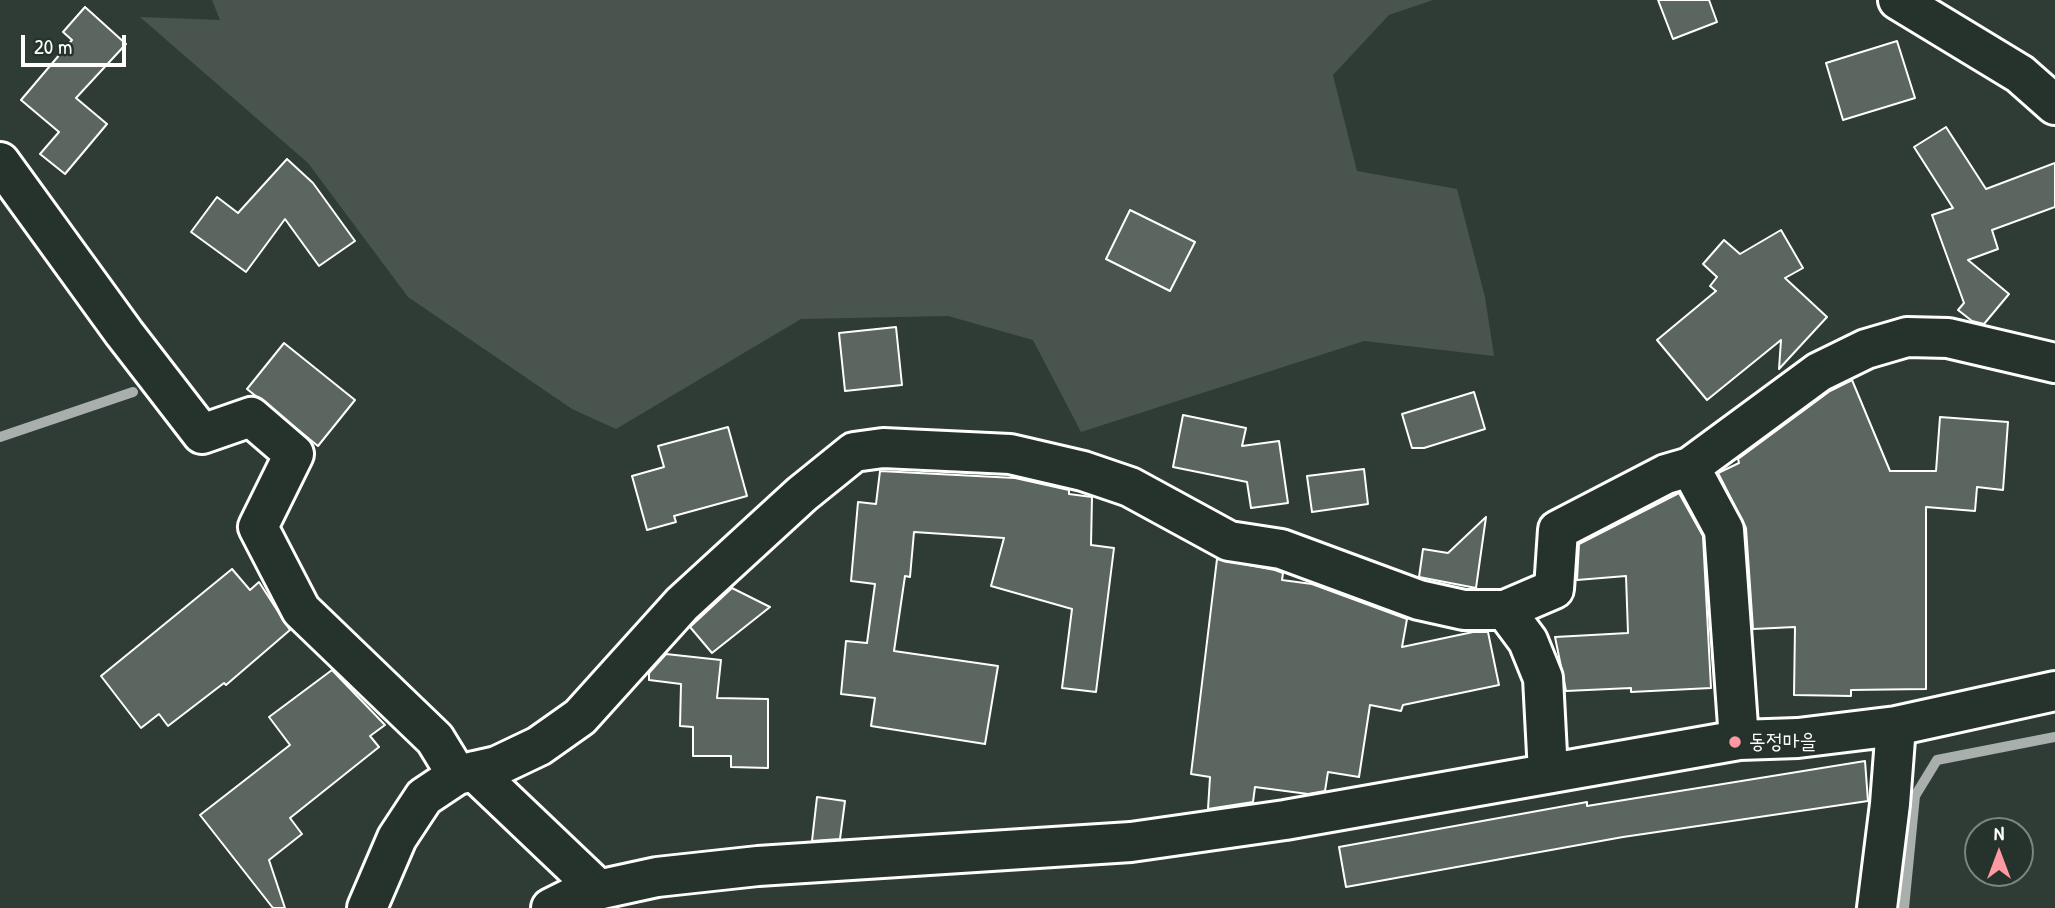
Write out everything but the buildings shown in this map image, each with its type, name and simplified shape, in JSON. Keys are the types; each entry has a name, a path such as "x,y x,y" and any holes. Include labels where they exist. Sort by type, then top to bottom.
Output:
{"street":[{"path":"1898,0 2020,74 2055,105"},
{"path":"0,162 124,333 202,434 250,417 294,454 258,527 302,610 435,739 465,773 599,890"},
{"path":"367,908 397,838 424,797 465,773 497,766 539,746 580,717 682,604 802,494 854,452 883,448 1010,454 1083,471 1130,487 1229,541 1281,549 1419,600 1464,610 1505,610 1554,589 1558,530 1667,474 1690,467 1819,372 1866,349 1908,337 1948,338 2055,363"},
{"path":"1690,467 1724,530 1739,740"},
{"path":"1505,610 1528,641 1543,678 1548,773"},
{"path":"551,908 579,894 657,877 758,866 1131,842 1285,820 1739,740 1798,738 1896,726 2055,691"},
{"path":"1877,908 1891,804 1896,726"}],"shaded area":[{"path":"212,0 1433,0 1389,15 1333,75 1357,171 1457,189 1485,297 1494,356 1364,341 1081,432 1033,340 948,316 801,319 616,429 572,409 408,297 308,163 140,17 220,20"}],"waterway":[{"path":"0,437 133,392"},
{"path":"1904,908 1915,796 1937,760 2055,737"}],"place":[{"name":"동정마을","path":"1735,742"}]}
